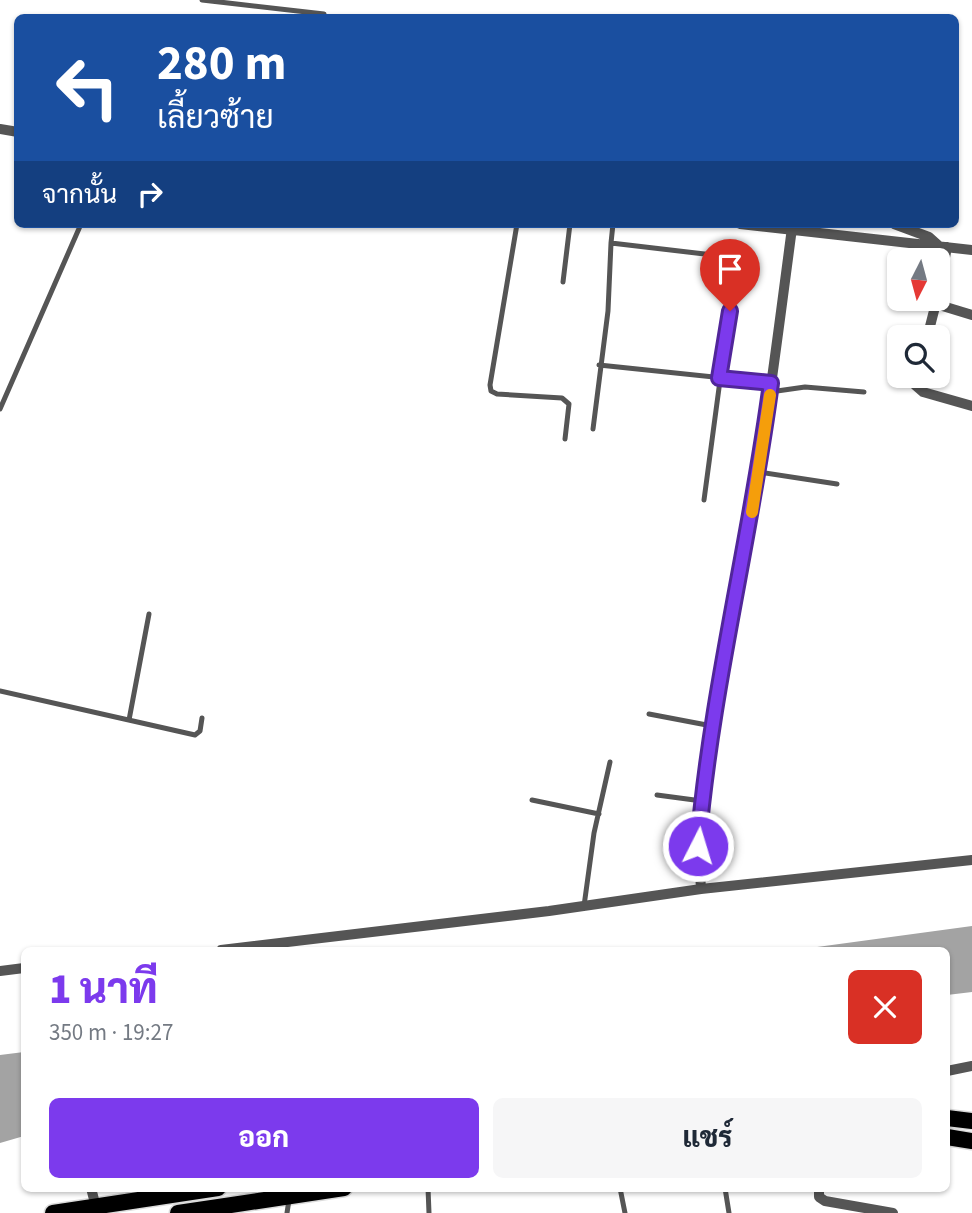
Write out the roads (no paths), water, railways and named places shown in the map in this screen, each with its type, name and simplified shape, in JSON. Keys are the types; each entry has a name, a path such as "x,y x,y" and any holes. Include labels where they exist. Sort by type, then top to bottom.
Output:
{"main road":[{"path":"950,1118 972,1121"},
{"path":"950,1137 972,1141"},
{"path":"178,1213 288,1205 331,1192"},
{"path":"53,1213 96,1207 157,1193"}],"street":[{"path":"701,889 698,846 712,726 759,472 792,228 972,250"},
{"path":"905,228 929,237 943,246"},
{"path":"950,305 972,315"},
{"path":"918,388 923,392 972,406"},
{"path":"246,947 701,889 972,860"},
{"path":"0,971 21,968"},
{"path":"950,1070 972,1066"},
{"path":"91,1192 96,1207"},
{"path":"819,1192 819,1197 825,1201 893,1213"}],"lane":[{"path":"202,0 324,14"},
{"path":"0,409 79,228"},
{"path":"516,228 489,385 491,391 497,394 562,398 569,404 570,410 565,439"},
{"path":"563,282 570,228"},
{"path":"593,429 599,365 608,311 612,228"},
{"path":"611,243 730,257 736,261 704,500"},
{"path":"599,365 719,378 771,387 864,392"},
{"path":"0,394 8,391"},
{"path":"759,472 837,484"},
{"path":"129,720 149,614"},
{"path":"0,691 195,735 200,732 202,718"},
{"path":"649,714 712,726"},
{"path":"584,906 610,762"},
{"path":"657,796 702,801"},
{"path":"532,800 599,814"},
{"path":"428,1192 429,1213"},
{"path":"621,1192 625,1213"},
{"path":"726,1192 729,1213"}]}
